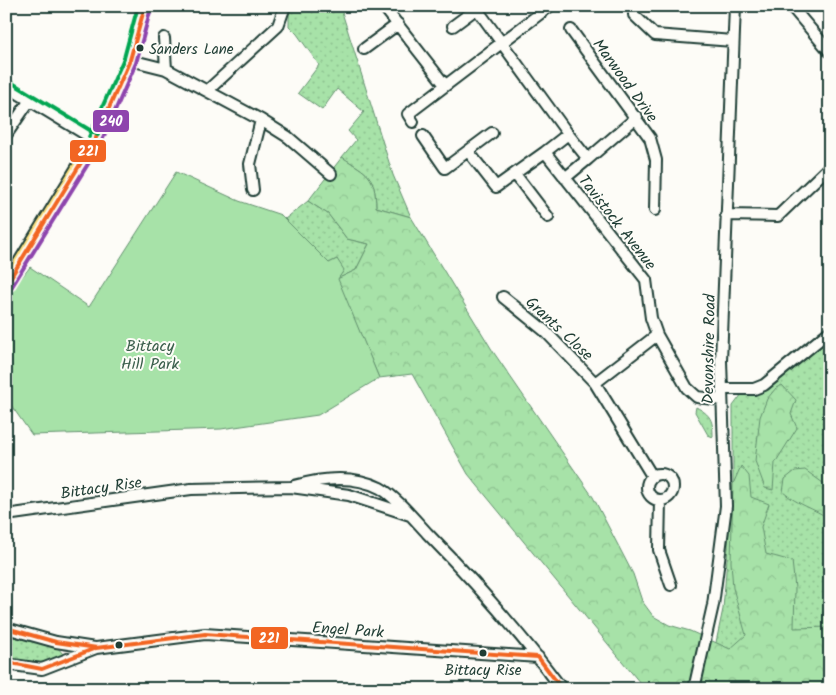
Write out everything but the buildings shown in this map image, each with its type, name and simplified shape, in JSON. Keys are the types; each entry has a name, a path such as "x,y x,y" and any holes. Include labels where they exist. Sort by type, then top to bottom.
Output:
{"main road":[{"path":"6,285 95,140 130,60 145,6"}],"street":[{"path":"207,91 278,26 285,6"},
{"path":"413,122 408,114 550,6"},
{"path":"634,6 634,15 656,35 733,41"},
{"name":"Devonshire Road","path":"694,689 713,605 726,506 722,394 726,215 735,6"},
{"path":"791,6 830,52"},
{"path":"384,7 445,85"},
{"path":"453,26 478,8 500,43 588,159"},
{"path":"364,49 398,24"},
{"name":"Marwood Drive","path":"570,30 637,117 650,138 656,160 655,210"},
{"path":"164,38 166,69"},
{"path":"130,60 166,69 261,120 288,137 331,174"},
{"path":"6,86 95,140"},
{"path":"6,135 30,100"},
{"path":"565,178 637,117"},
{"path":"253,190 250,164 261,120"},
{"path":"423,136 446,168 492,133"},
{"path":"468,151 496,187 568,134"},
{"name":"Tavistock Avenue","path":"546,152 646,280 651,318 657,335 692,394 708,400 722,394 754,389 764,385 830,331"},
{"path":"726,215 778,216 830,166"},
{"path":"515,174 548,217"},
{"name":"Grants Close","path":"503,297 545,330 595,383 652,476"},
{"name":"Grants Close","path":"595,383 657,335"},
{"path":"664,475 672,483 670,495 660,500 652,497 648,491 648,481 652,476 664,475"},
{"name":"Bittacy Rise","path":"291,487 318,479 348,479 380,488 410,515 462,568 538,657 562,689"},
{"name":"Bittacy Rise","path":"6,516 191,489 291,487 349,494 410,515"},
{"path":"660,500 659,550 671,585"},
{"name":"Engel Park","path":"6,628 56,642 96,648"},
{"name":"Engel Park","path":"6,662 13,665 42,669 96,648 204,634 538,657"}],"green space":[{"path":"289,6 340,6 393,175 411,217 376,207 372,181 358,167 342,157 356,140 348,131 364,112 337,89 322,110 298,93 319,65 289,26"},
{"path":"342,157 358,167 372,181 376,207 411,217 494,353 593,497 633,574 642,601 653,616 669,625 690,631 730,649 746,635 733,588 731,562 733,484 741,466 749,476 751,497 769,504 761,527 766,554 792,561 795,588 794,628 830,627 830,689 645,689 468,474 412,374 379,378 337,279 356,270 369,244 347,239 328,214 308,201"},
{"name":"Bittacy Hill Park","path":"176,172 239,201 281,215 329,263 337,259 344,270 338,279 379,378 318,415 221,429 32,435 6,398 6,297 30,267 89,307"},
{"path":"308,201 328,214 347,239 369,244 356,270 337,279 337,259 329,263 285,219"},
{"path":"830,336 830,647 732,657 714,652 723,609 733,484 733,406 742,394 768,389"},
{"path":"782,385 796,400 791,414 797,428 775,463 773,490 765,488 755,461 760,417 767,399 776,388"},
{"path":"696,407 710,419 713,437 708,435 695,412"},
{"path":"805,470 830,488 830,519 783,492 785,479 795,471"},
{"path":"6,635 57,647 63,654 57,660 43,665 28,664 6,658"}],"transit line":[{"path":"89,137 124,58 138,6"},
{"name":"221","path":"6,285 95,140 130,60 145,6"},
{"name":"240","path":"11,288 101,143 136,63 151,8"},
{"path":"9,81 98,135"},
{"name":"221","path":"6,628 56,642 97,648"},
{"name":"221","path":"6,662 42,669 96,648 205,634 538,657"},
{"name":"221","path":"538,657 562,689"}],"place":[{"name":"Sanders Lane","path":"140,48"},
{"name":"Bittacy Rise","path":"483,653"}]}
